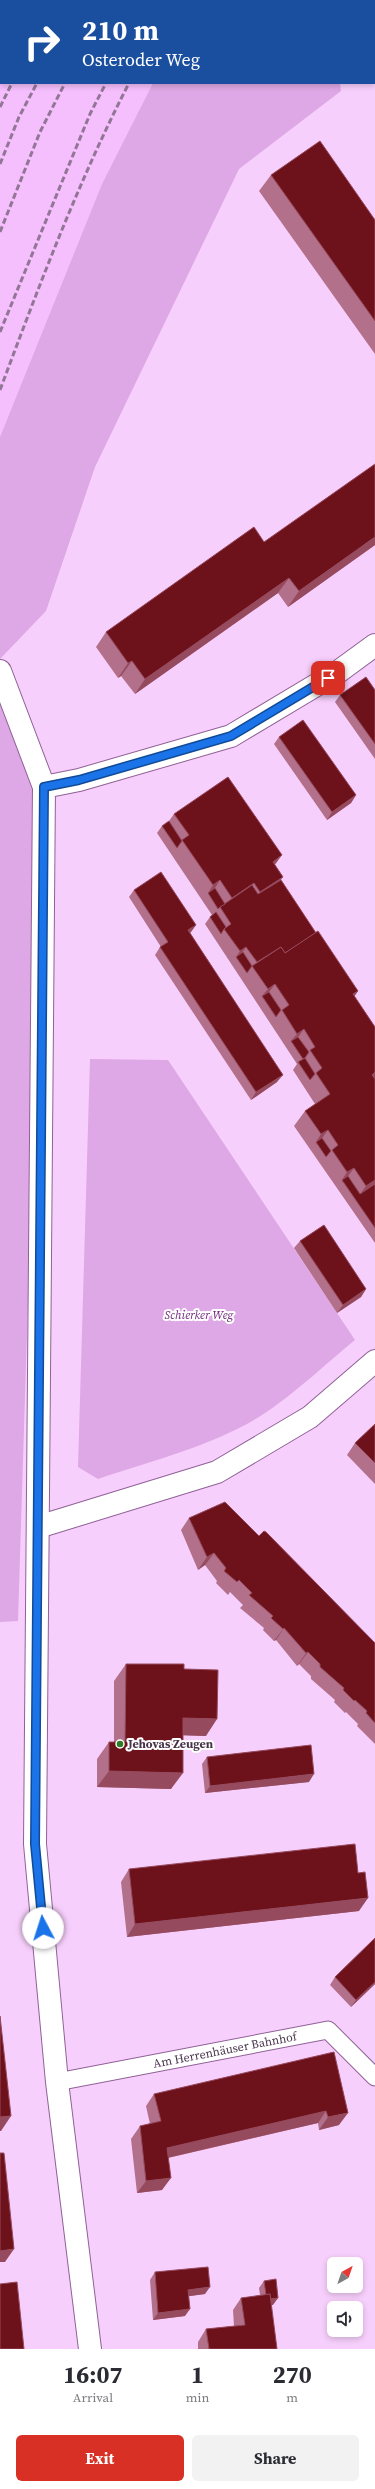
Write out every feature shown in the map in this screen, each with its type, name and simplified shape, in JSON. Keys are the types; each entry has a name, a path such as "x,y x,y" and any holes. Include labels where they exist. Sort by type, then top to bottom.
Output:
{"street":[{"path":"44,787 79,780 231,736 338,672 375,645"},
{"path":"0,671 44,787 35,1844 57,2082 90,2349"},
{"path":"38,1527 217,1472 310,1417 375,1361"}],"lane":[{"name":"Am Herrenhäuser Bahnhof","path":"57,2082 328,2030 375,2077"}],"shaded area":[{"path":"0,84 152,84 102,184 0,437"}],"green space":[{"path":"152,84 340,84 341,91 239,169 95,467 46,611 0,659 0,437 102,184"},
{"path":"0,671 44,787 18,1621 0,1622"},
{"name":"Schierker Weg","path":"90,1059 168,1060 355,1340 289,1396 247,1424 211,1441 98,1479 78,1467"}],"building":[{"path":"320,141 375,220 375,321 271,175"},
{"path":"375,464 375,537 299,591 289,578 145,679 132,661 128,663 106,632 254,527 264,542"},
{"path":"366,677 375,690 375,744 340,695"},
{"path":"303,720 356,795 332,812 279,737"},
{"path":"228,777 282,855 273,862 283,877 260,892 254,883 232,898 220,880 213,885 182,840 189,835 174,814"},
{"path":"169,821 182,841 177,848 162,826"},
{"path":"161,872 196,925 188,930 283,1075 256,1092 160,947 168,942 134,890"},
{"path":"281,880 316,933 285,953 281,947 257,962 246,947 240,951 224,929 231,924 220,907 252,885 258,894"},
{"path":"215,888 225,904 218,909 208,893"},
{"path":"216,912 226,927 221,934 210,917"},
{"path":"318,931 358,991 353,994 375,1027 375,1072 372,1075 375,1079 375,1180 366,1186 354,1168 347,1172 332,1150 338,1145 328,1130 321,1134 305,1111 330,1094 316,1073 322,1068 310,1050 315,1047 304,1029 297,1034 282,1010 289,1005 275,984 268,989 252,966 281,947 285,953"},
{"path":"243,952 252,966 247,973 236,957"},
{"path":"269,992 281,1010 276,1017 262,996"},
{"path":"298,1037 309,1052 303,1059 291,1041"},
{"path":"305,1058 315,1074 310,1080 298,1062"},
{"path":"322,1138 331,1151 326,1157 316,1142"},
{"path":"348,1176 360,1194 375,1184 375,1228 342,1180"},
{"path":"324,1225 366,1289 343,1305 300,1241"},
{"path":"375,1424 375,1463 355,1443"},
{"path":"225,1502 259,1536 264,1531 266,1532 375,1643 375,1723 366,1713 367,1711 355,1700 354,1701 343,1690 344,1688 320,1667 320,1664 308,1652 306,1653 284,1628 283,1629 271,1618 273,1616 249,1595 252,1593 239,1580 237,1582 224,1571 226,1568 214,1553 207,1557 189,1518"},
{"path":"126,1664 184,1664 184,1669 218,1670 217,1719 183,1718 183,1773 109,1771 109,1742 125,1742"},
{"path":"311,1745 314,1774 210,1786 207,1757"},
{"path":"355,1844 358,1873 365,1872 368,1898 135,1924 129,1869"},
{"path":"375,1938 375,1982 356,2000 335,1977"},
{"path":"0,2016 11,2116 0,2117"},
{"path":"334,2052 348,2113 328,2117 326,2111 167,2148 171,2178 146,2181 140,2126 161,2121 154,2094"},
{"path":"0,2153 4,2153 14,2249 0,2251"},
{"path":"208,2267 210,2287 188,2290 190,2309 158,2313 155,2272"},
{"path":"276,2279 278,2298 270,2299 270,2294 266,2295 264,2281"},
{"path":"17,2282 24,2349 0,2349 0,2284"},
{"path":"270,2294 277,2349 209,2349 206,2329 245,2325 241,2298"}],"railway":[{"path":"0,107 12,84"},
{"path":"0,164 19,117 36,84"},
{"path":"0,232 40,132 64,84"},
{"path":"0,332 90,114 105,84"},
{"path":"0,390 76,196 110,120 128,84"}],"place":[{"name":"Jehovas Zeugen","path":"120,1744"}],"route":[{"path":"43,1928 35,1844 44,787 79,780 231,736 328,678"}]}
